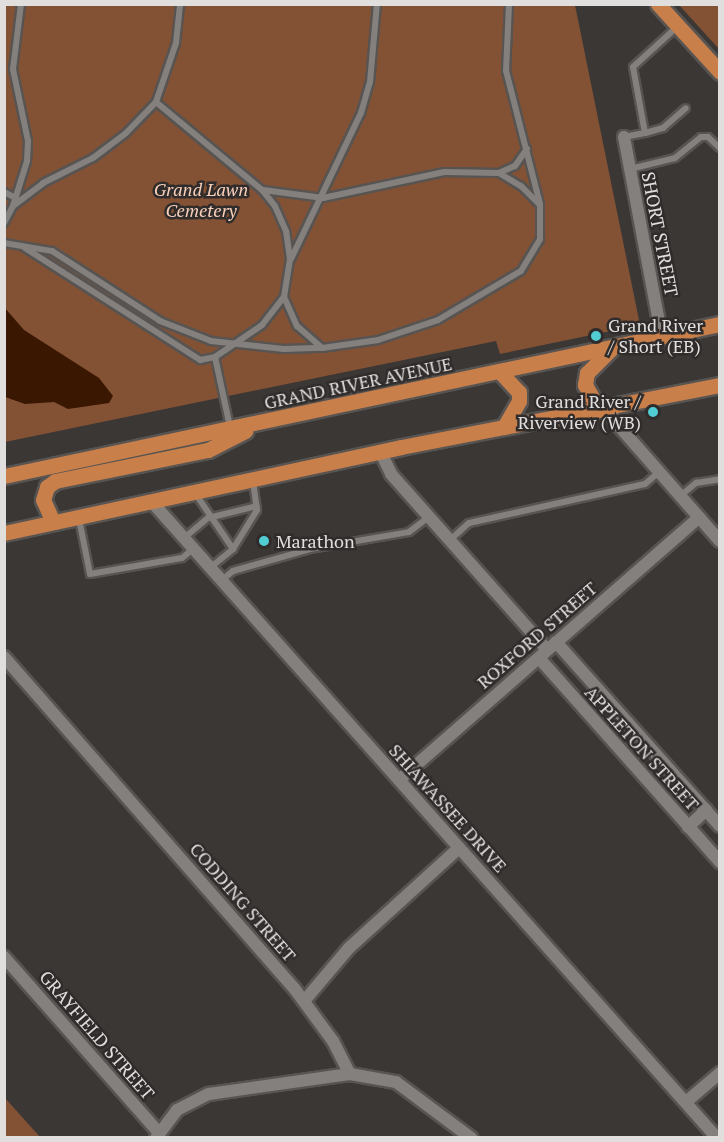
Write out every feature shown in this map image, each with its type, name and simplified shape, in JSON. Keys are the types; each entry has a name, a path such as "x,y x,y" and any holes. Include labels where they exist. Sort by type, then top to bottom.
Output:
{"main road":[{"path":"658,4 720,72"},
{"name":"GRAND RIVER AVENUE","path":"4,476 501,373 720,324"},
{"path":"603,409 585,386 587,373 611,349"},
{"path":"501,373 519,392 519,401 504,427"},
{"path":"4,533 380,451 720,385"},
{"path":"53,522 44,501 47,487 55,481 208,450 264,422"}],"street":[{"name":"SHORT STREET","path":"624,137 662,338"},
{"path":"603,409 720,541"},
{"name":"APPLETON STREET","path":"380,451 391,474 547,650 688,827 720,862"},
{"name":"SHIAWASSEE DRIVE","path":"152,502 717,1137"},
{"name":"ROXFORD STREET","path":"399,780 699,517"},
{"name":"APPLETON STREET","path":"547,650 720,826"},
{"name":"CODDING STREET","path":"4,657 305,1000 350,1074"},
{"path":"688,827 706,810"},
{"path":"305,1000 345,952 459,848"},
{"name":"GRAYFIELD STREET","path":"4,957 158,1135"},
{"path":"686,1102 720,1073"},
{"path":"158,1135 177,1110 208,1095 350,1074 396,1083 471,1137"}],"lane":[{"path":"4,223 16,198 27,161 28,141 13,69 21,4"},
{"path":"13,206 43,183 93,158 126,133 156,102 176,43 180,4"},
{"path":"290,259 323,198 361,113 370,82 377,4"},
{"path":"4,243 52,250 169,325 211,341 284,349 322,348 378,339 438,320 492,292 521,271 540,239 540,204 506,71 509,4"},
{"path":"645,133 633,67 678,26"},
{"path":"4,70 13,69"},
{"path":"22,245 186,354 201,360 215,357 262,325 284,297 290,259 286,231 275,206 262,190 156,102"},
{"path":"624,137 663,128 686,108"},
{"path":"629,169 685,153 701,137 708,136 720,148"},
{"path":"262,190 323,198 444,172 499,173 514,166 527,149"},
{"path":"499,173 521,186 540,204"},
{"path":"4,192 16,198"},
{"path":"284,297 297,326 322,348"},
{"path":"215,357 230,429"},
{"path":"450,540 469,523 645,484 659,472"},
{"path":"210,568 233,549 257,506 253,479"},
{"path":"680,496 696,483 720,479"},
{"path":"195,492 208,518 233,549"},
{"path":"184,538 208,518 257,506"},
{"path":"78,517 90,574 182,558 193,548"},
{"path":"222,580 233,571 310,549 409,532 429,517"}],"green space":[{"name":"Grand Lawn Cemetery","path":"5,5 575,5 640,325 500,354 496,341 5,442"},
{"path":"679,5 719,6 719,49"},
{"path":"5,1098 40,1137 5,1137"}],"shaded area":[{"path":"4,307 24,330 99,378 113,396 109,403 68,409 54,402 25,404 5,397"}],"place":[{"name":"Grand River / Short (EB)","path":"596,336"},
{"name":"Grand River / Riverview (WB)","path":"653,412"},
{"name":"Marathon","path":"264,541"}]}
